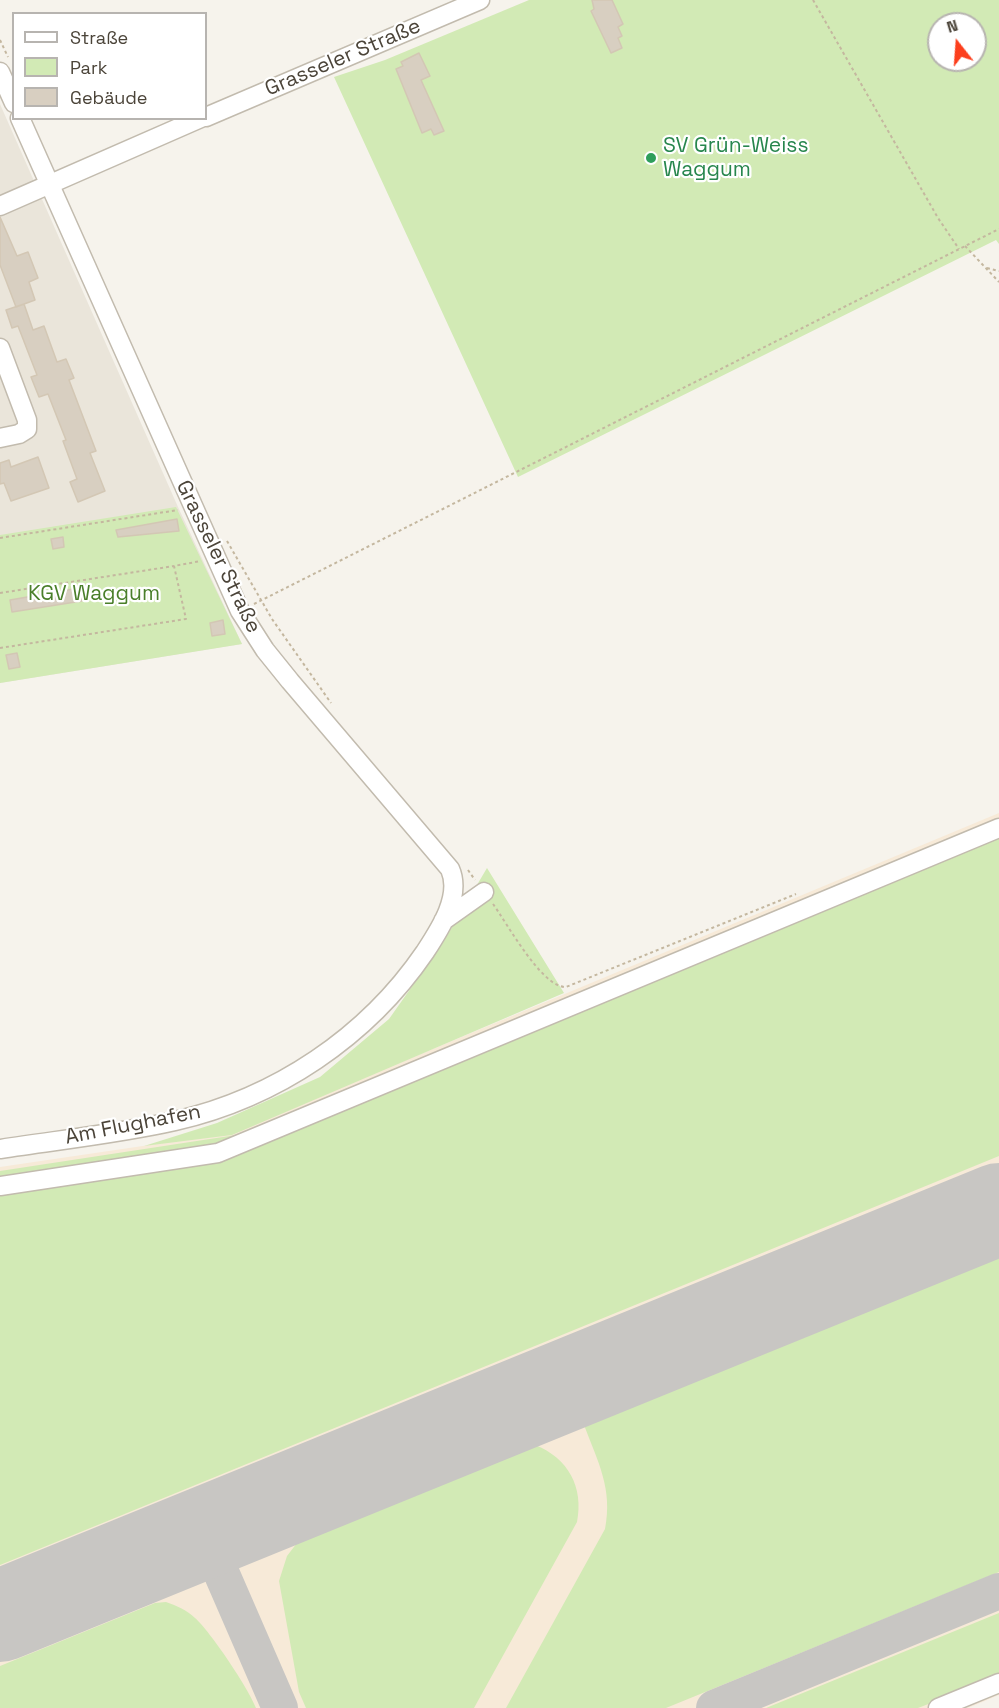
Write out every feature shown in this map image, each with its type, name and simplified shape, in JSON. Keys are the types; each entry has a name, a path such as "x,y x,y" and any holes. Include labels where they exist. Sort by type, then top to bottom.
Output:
{"street":[{"name":"Grasseler Straße","path":"207,117 480,0"},
{"path":"4,66 12,96"},
{"name":"Grasseler Straße","path":"21,120 240,610 265,650 290,681 450,869 456,887"},
{"path":"0,206 196,120"},
{"path":"0,348 27,420 27,429 19,435 0,438"},
{"path":"0,1186 218,1153 999,828"},
{"name":"Am Flughafen","path":"0,1149 175,1121 212,1110 280,1081 312,1063 348,1038 406,980 443,921 456,887"},
{"path":"443,921 484,892"},
{"path":"938,1708 999,1683"}],"path":[{"path":"813,0 938,218 959,249"},
{"path":"0,40 4,66"},
{"path":"240,610 999,229"},
{"path":"965,246 999,282"},
{"path":"985,267 999,271"},
{"path":"0,538 193,507"},
{"path":"225,538 261,600 305,668 332,704"},
{"path":"0,593 216,558"},
{"path":"0,648 186,619 174,566"},
{"path":"466,867 545,977 559,988 577,984 799,893"}],"shaded area":[{"path":"0,104 178,507 242,644 0,683"},
{"path":"999,813 999,1695 968,1708 0,1708 0,1167 231,1133"}],"green space":[{"name":"SV Grün-Weiss Waggum","path":"529,0 999,0 999,244 996,240 518,477 334,77 385,60"},
{"name":"KGV Waggum","path":"176,507 242,644 0,683 0,535"},
{"path":"999,833 999,1156 0,1565 0,1171 282,1128"},
{"path":"487,868 564,993 232,1135 144,1146 217,1123 320,1077 389,1019 442,944"},
{"path":"999,1256 999,1572 666,1708 506,1708 605,1529 606,1488 584,1425"},
{"path":"535,1445 556,1458 571,1475 578,1497 577,1522 474,1708 306,1708 299,1692 279,1581 287,1556 297,1543"},
{"path":"166,1602 185,1610 202,1625 238,1675 256,1708 0,1708 0,1666 155,1603"},
{"path":"999,1613 999,1677 918,1708 766,1708"}],"building":[{"path":"592,0 612,0 623,24 618,27 622,36 618,38 622,48 611,53 591,11 594,9"},
{"path":"419,53 430,76 421,80 444,131 434,135 431,129 422,133 396,69 403,66 401,62"},
{"path":"0,217 17,256 28,252 38,278 29,282 35,300 16,307 0,265"},
{"path":"24,304 33,330 44,326 57,362 66,359 74,378 69,380 96,451 90,453 105,491 78,502 70,482 77,479 63,441 66,440 48,394 39,397 31,377 37,375 18,326 12,328 6,310"},
{"path":"38,457 49,488 11,501 4,483 0,484 0,463 9,460 11,467"},
{"path":"177,519 179,531 118,537 116,530"},
{"path":"63,537 64,547 53,549 51,539"},
{"path":"79,588 82,601 12,612 10,600"},
{"path":"223,620 225,634 212,636 210,623"},
{"path":"17,653 20,667 9,669 6,655"}],"taxiway":[{"path":"204,1533 280,1708"},
{"path":"714,1708 999,1591"}],"runway":[{"path":"0,1616 999,1209"}],"place":[{"name":"SV Grün-Weiss Waggum","path":"651,158"}]}
